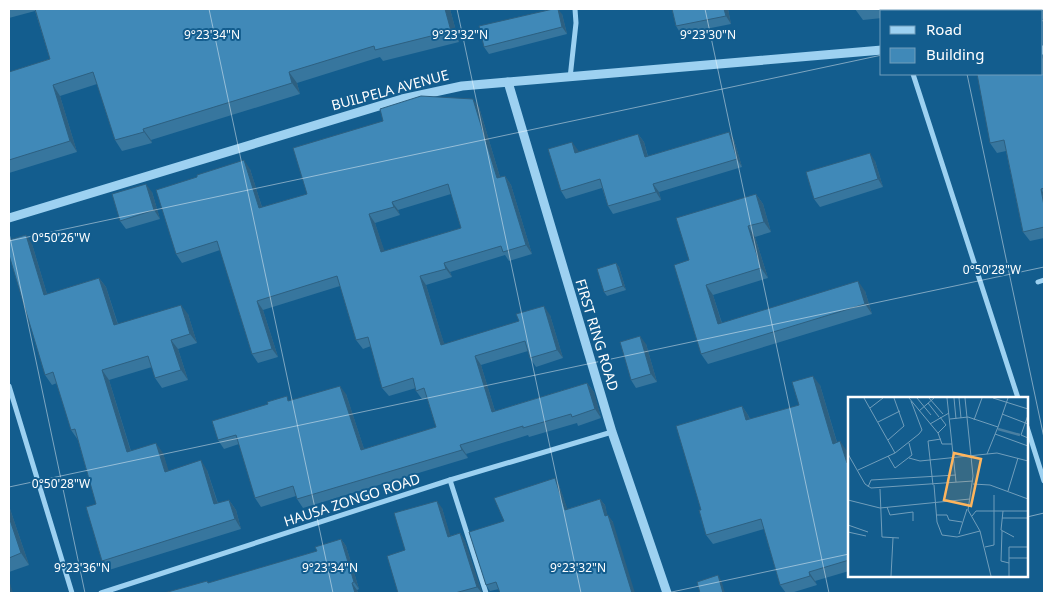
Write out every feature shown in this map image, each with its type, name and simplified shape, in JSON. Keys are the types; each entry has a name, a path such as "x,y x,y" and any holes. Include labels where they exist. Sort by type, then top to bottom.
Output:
{"street":[{"path":"570,78 576,23 575,9"},
{"name":"BUILPELA AVENUE","path":"9,218 402,99 462,86 880,50"},
{"path":"913,75 1018,397"},
{"name":"FIRST RING ROAD","path":"508,82 612,432 667,593"},
{"path":"1038,282 1044,280"},
{"path":"9,386 72,593"},
{"path":"1028,430 1044,481"},
{"name":"HAUSA ZONGO ROAD","path":"101,593 450,480 612,432"},
{"path":"450,480 486,593"}],"building":[{"path":"35,9 445,9 451,31 375,50 374,46 289,72 292,83 143,129 144,132 115,140 93,72 53,85 70,141 9,160 9,72 50,59"},
{"path":"558,9 562,27 484,47 479,26"},
{"path":"672,9 724,9 726,16 676,26"},
{"path":"980,9 1030,9 1024,10"},
{"path":"1044,58 1044,188 1041,189 1044,206 1044,227 1023,232 1004,140 990,143 977,75 1043,75"},
{"path":"421,96 473,99 497,178 505,176 526,245 503,252 501,246 444,263 446,269 420,276 441,345 519,321 516,314 544,306 557,350 530,358 525,341 475,356 492,412 587,383 595,409 572,417 571,414 523,428 523,426 460,445 462,450 297,499 293,486 255,498 236,435 218,440 212,421 268,404 267,402 287,396 288,401 340,386 361,450 436,427 424,388 416,391 413,378 382,388 368,337 356,340 337,276 257,301 272,349 252,354 217,241 176,254 156,190 244,160 259,208 307,194 293,148 383,121 380,109","holes":["448,184 461,228 381,252 369,214 394,207 392,202"]},
{"path":"729,132 737,159 653,184 656,192 608,206 600,179 561,191 548,149 572,142 575,153 638,134 645,157"},
{"path":"870,153 878,179 814,199 806,172"},
{"path":"146,184 154,210 120,221 112,194"},
{"path":"756,194 764,222 748,226 761,268 706,285 718,324 858,281 865,304 701,354 674,265 689,260 676,218"},
{"path":"26,235 44,295 99,278 114,325 181,305 190,334 171,340 181,370 155,378 148,356 102,370 127,452 156,443 165,472 201,460 214,504 229,500 235,519 102,561 86,507 96,504 75,429 71,430 53,372 45,375 9,255 9,240"},
{"path":"616,263 623,286 604,292 597,269"},
{"path":"640,336 651,374 631,380 620,342"},
{"path":"813,376 833,444 840,441 848,462 848,560 809,572 810,576 780,585 761,519 706,535 699,510 701,510 676,426 742,406 746,420 799,405 792,382"},
{"path":"555,478 565,510 600,499 605,516 608,515 632,593 500,593 496,582 486,585 469,532 504,521 494,498"},
{"path":"437,501 448,537 460,533 477,587 455,593 398,593 387,556 405,550 394,513"},
{"path":"9,517 21,553 9,558"},
{"path":"341,539 354,582 352,583 355,593 164,593 207,581 208,583 317,551 315,547"},
{"path":"718,575 723,593 700,593 697,582"}]}
